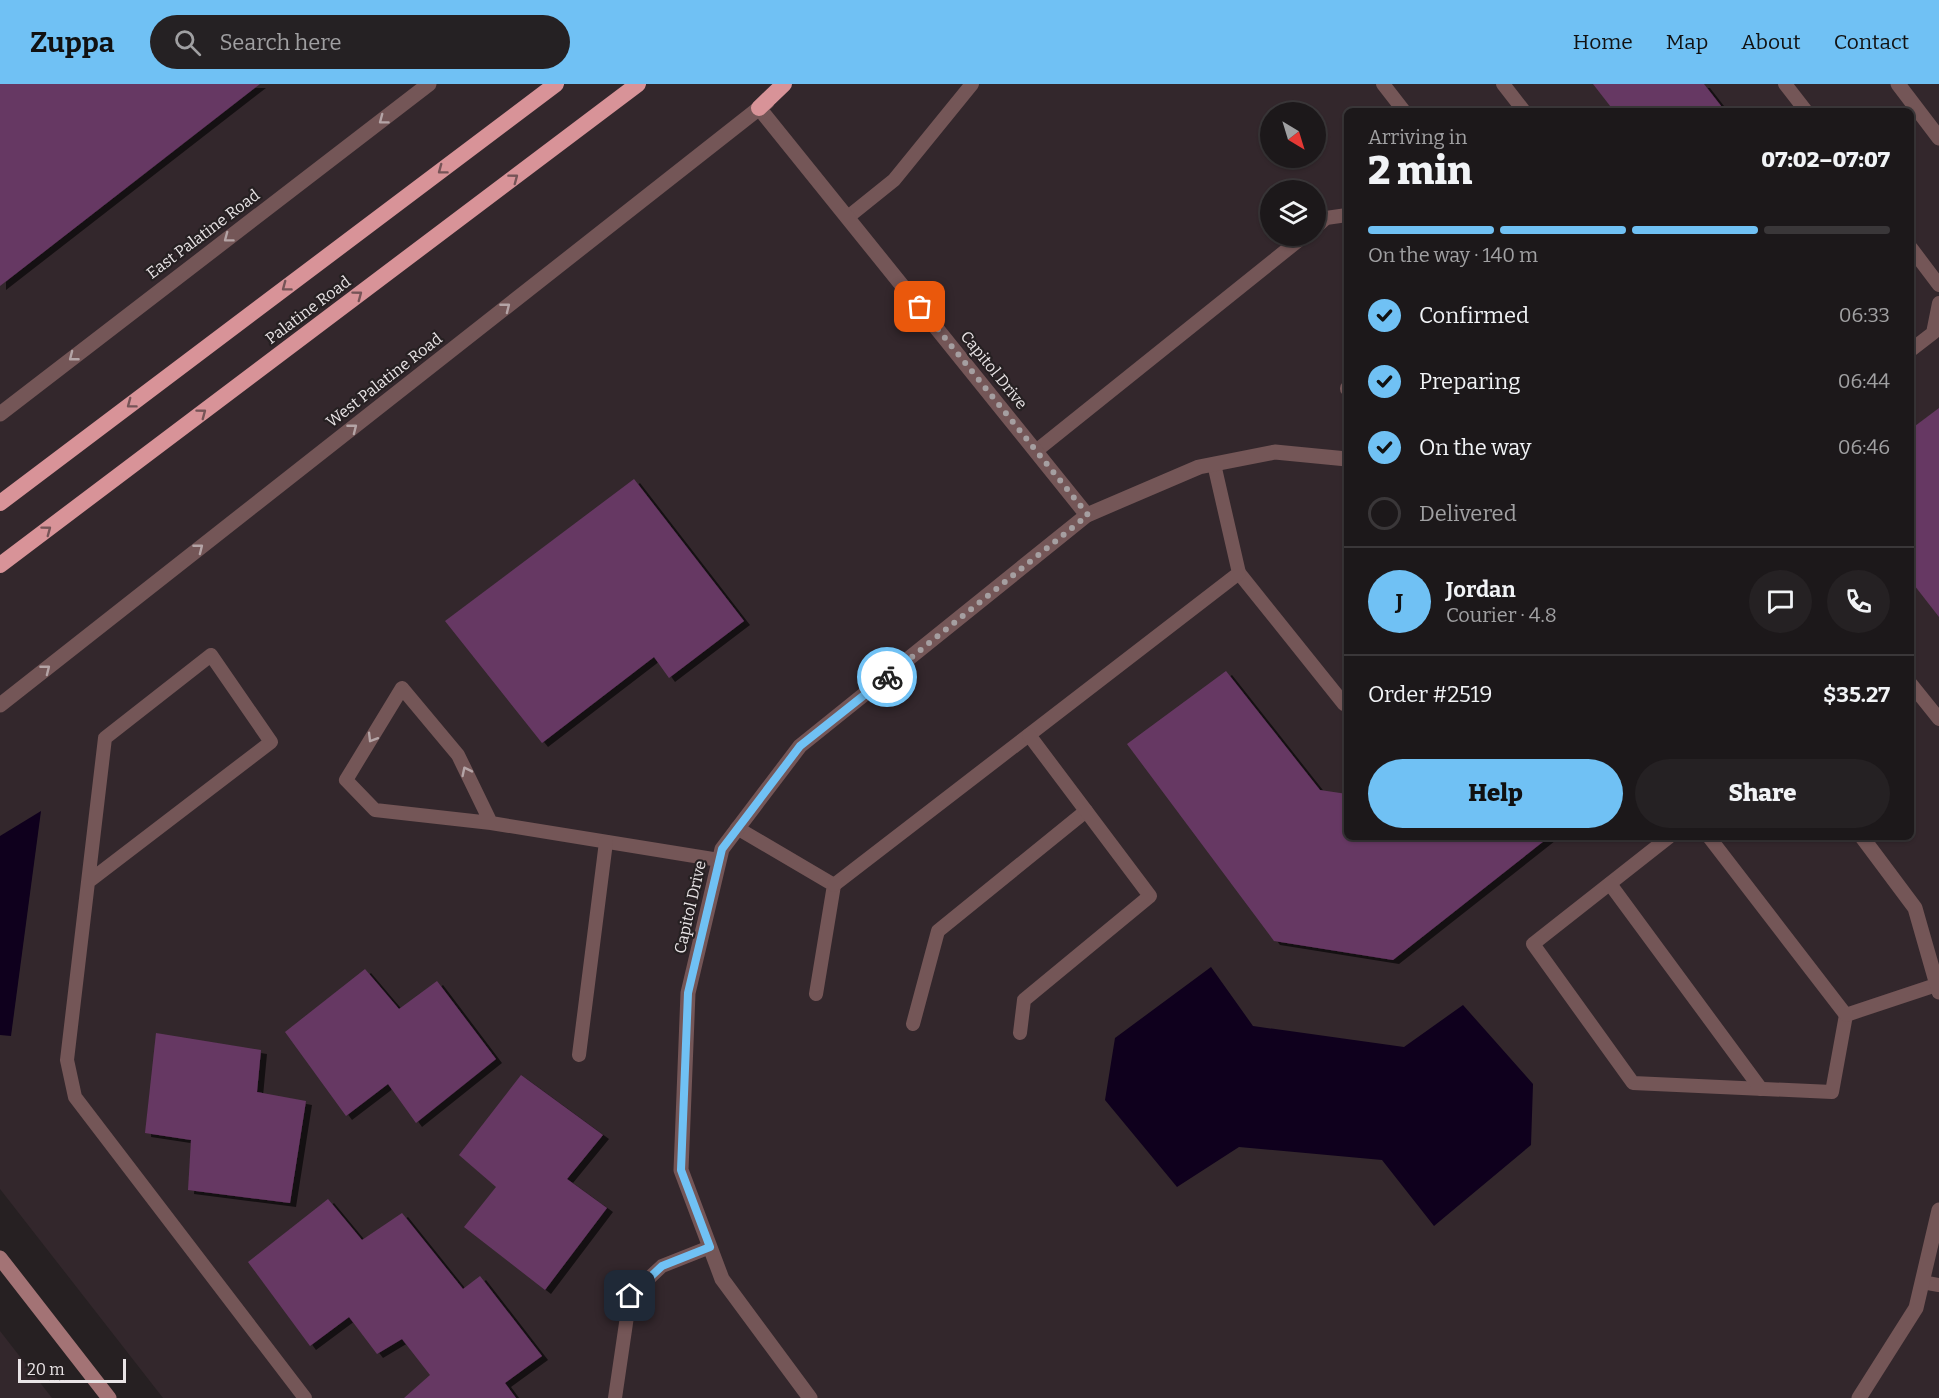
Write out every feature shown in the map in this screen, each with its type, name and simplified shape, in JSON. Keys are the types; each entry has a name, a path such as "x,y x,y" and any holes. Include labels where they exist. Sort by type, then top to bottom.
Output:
{"highway":[{"name":"Palatine Road","path":"0,503 556,84"},
{"name":"Palatine Road","path":"0,565 638,84"},
{"path":"759,108 784,84"}],"main road":[{"path":"0,1258 109,1398"}],"street":[{"name":"East Palatine Road","path":"0,414 429,84"},
{"name":"West Palatine Road","path":"0,705 791,84"},
{"path":"1898,84 1934,121 1939,138"},
{"name":"Capitol Drive","path":"759,108 1088,515"},
{"name":"Capitol Drive","path":"810,1398 722,1280 681,1170 688,993 722,849 800,746 1088,515 1199,467 1275,452 1344,459"},
{"path":"1864,840 1915,908 1938,987"},
{"path":"1859,1398 1916,1308 1939,1210"}],"lane":[{"path":"848,217 894,180 964,90 972,84"},
{"path":"1383,84 1402,108"},
{"path":"1503,84 1522,108"},
{"path":"1785,84 1804,108"},
{"path":"1326,218 1344,215"},
{"path":"1036,451 1292,246"},
{"path":"1914,252 1939,285"},
{"path":"1914,348 1933,333 1939,303"},
{"path":"1214,464 1239,573 1344,704"},
{"path":"816,994 834,885 1239,573"},
{"path":"88,882 271,742 211,655 105,738 88,882 67,1060 75,1097 305,1398"},
{"path":"491,823 458,755 402,688 346,780 375,810 491,823 719,860"},
{"path":"1914,688 1939,719"},
{"path":"1020,1033 1024,1000 1150,896 1029,735"},
{"path":"913,1024 938,931 1086,811"},
{"path":"737,828 834,885"},
{"path":"1665,840 1533,944 1633,1083 1832,1092 1846,1016 1711,840"},
{"path":"579,1055 606,842"},
{"path":"1610,884 1761,1089"},
{"path":"1846,1016 1938,987"},
{"path":"615,1398 630,1296 662,1266 710,1247"},
{"path":"1922,1282 1939,1285"}],"shaded area":[{"path":"0,84 1939,84 1939,1398 163,1398 0,1189"},
{"path":"41,811 11,1036 0,1035 0,836"},
{"path":"1211,967 1253,1026 1404,1047 1463,1005 1533,1084 1531,1145 1434,1226 1382,1160 1239,1147 1177,1187 1105,1100 1115,1038"},
{"path":"0,1331 52,1398 0,1398"}],"building":[{"path":"0,84 260,84 0,286"},
{"path":"1593,84 1704,84 1723,108 1612,108"},
{"path":"1939,408 1939,617 1914,585 1914,427"},
{"path":"634,479 744,621 669,678 654,657 542,743 445,621"},
{"path":"1226,671 1320,790 1344,794 1344,840 1545,840 1393,960 1274,941 1127,744"},
{"path":"365,969 399,1009 437,981 496,1059 416,1123 388,1084 346,1116 285,1032"},
{"path":"156,1033 261,1050 257,1092 306,1101 290,1203 188,1190 191,1140 145,1133"},
{"path":"521,1075 603,1135 567,1179 607,1208 545,1290 464,1227 496,1187 459,1155"},
{"path":"328,1199 362,1240 402,1213 463,1289 480,1276 542,1356 505,1383 516,1398 404,1398 430,1375 402,1339 377,1354 349,1317 310,1346 248,1262"}],"way so far":[{"path":"887,677 1088,515 920,307"}],"route":[{"path":"630,1296 662,1266 710,1247 681,1170 688,993 722,849 800,746 887,677"}]}
